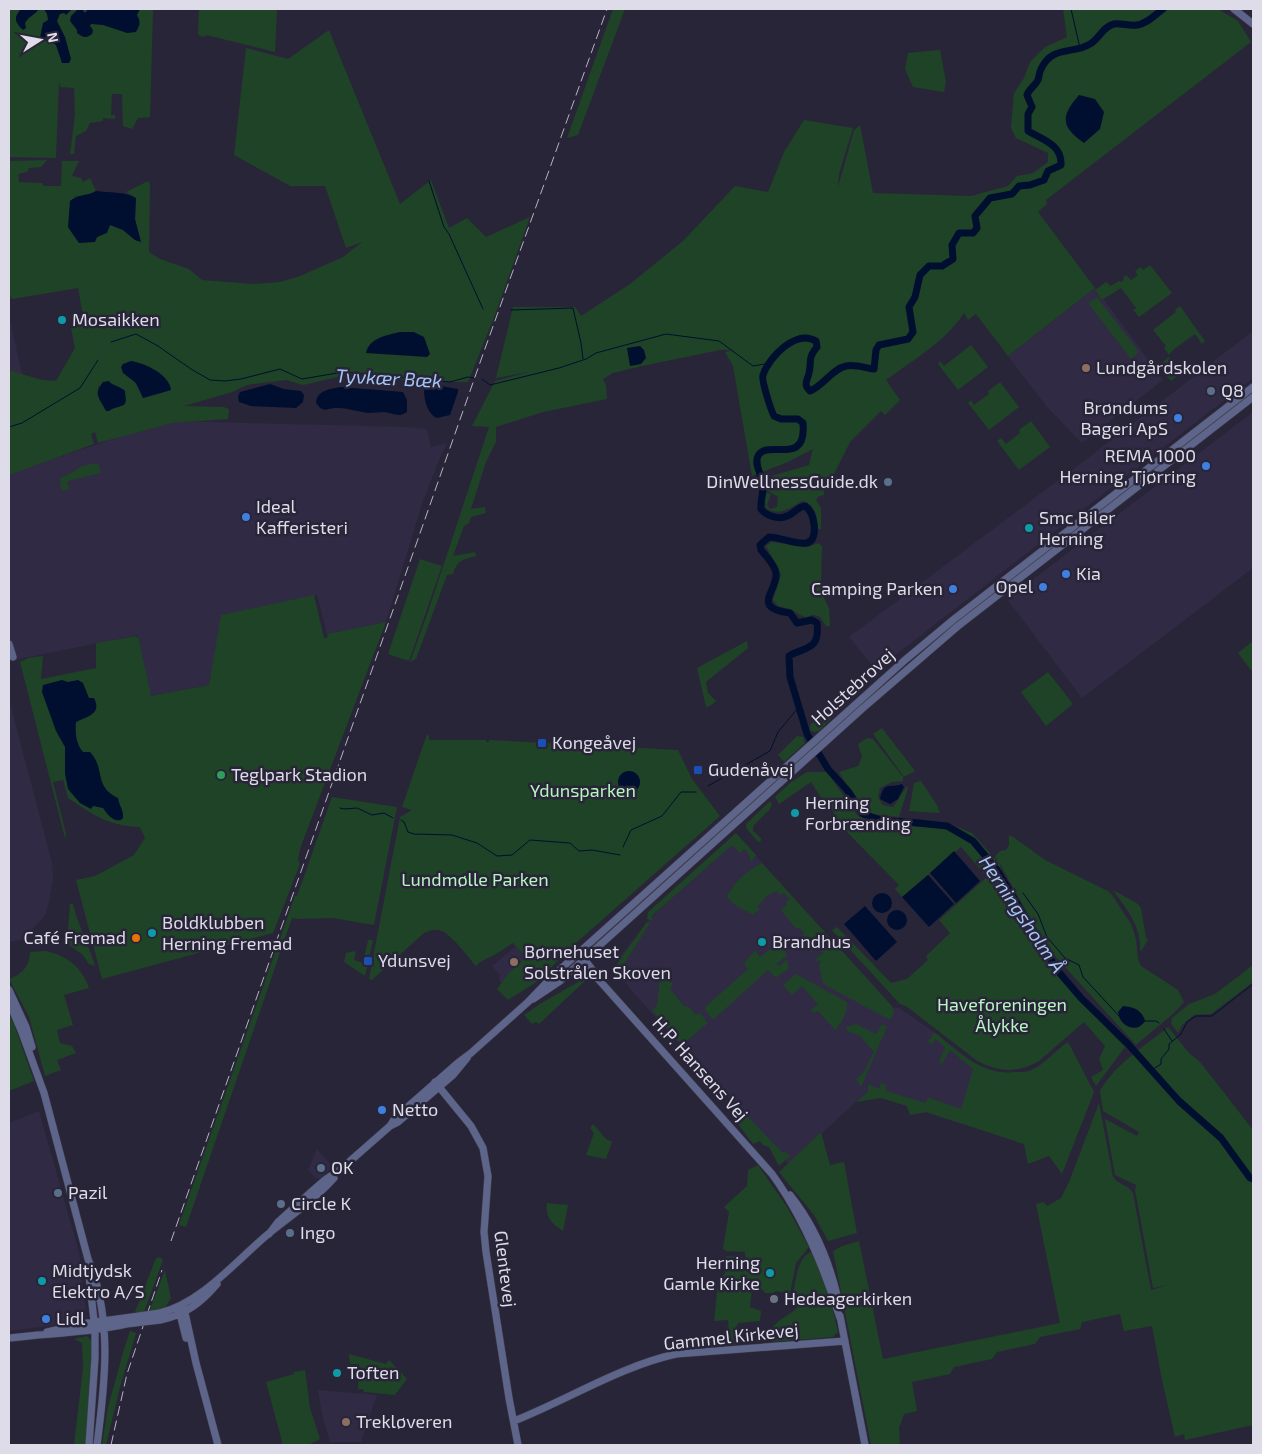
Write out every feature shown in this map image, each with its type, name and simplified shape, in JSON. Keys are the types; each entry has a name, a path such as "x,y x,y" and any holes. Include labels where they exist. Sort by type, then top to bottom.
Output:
{"main road":[{"path":"1234,9 1253,24"},
{"path":"1218,420 1253,387"},
{"path":"1218,420 1253,397"},
{"name":"Holstebrovej","path":"580,959 810,751 820,737 953,620 1218,420"},
{"name":"Holstebrovej","path":"182,1309 269,1234 282,1226 332,1180 339,1171 390,1126 395,1118 453,1075 471,1054 528,1002 555,985 608,927 810,751 825,743 972,614 1218,420"},
{"path":"9,644 12,657"},
{"name":"H.P. Hansens Vej","path":"580,959 761,1160 776,1180 814,1245 823,1267 840,1318 865,1445"},
{"path":"9,990 26,1027 44,1093"},
{"path":"9,1002 44,1093 88,1259 97,1283 104,1377 97,1445"},
{"name":"Holstebrovej","path":"436,1086 456,1067 458,1062 471,1054"},
{"name":"Glentevej","path":"436,1086 472,1128 480,1142 487,1166 488,1182 484,1232 486,1252 518,1444"},
{"path":"88,1259 99,1325 89,1445"},
{"name":"Holstebrovej","path":"99,1325 160,1317 200,1303 227,1272"},
{"path":"182,1309 191,1352 196,1363 218,1445"},
{"path":"40,1334 61,1328 99,1325"},
{"path":"9,1338 53,1334 99,1325"},
{"name":"Gammel Kirkevej","path":"514,1421 630,1369 662,1357 676,1354 845,1341"},
{"name":"H.P. Hansens Vej","path":"848,1358 855,1380 868,1445"}],"shaded area":[{"name":"Lundgårdskolen","path":"1095,288 1163,380 1082,443 1047,407 1008,356"},
{"path":"9,315 26,393 9,398"},
{"path":"1253,331 1253,378 876,670 849,637 1084,461"},
{"path":"1253,412 1253,568 1082,698 1007,599"},
{"path":"169,421 407,427 427,429 431,447 447,443 422,504 386,622 327,634 317,595 222,615 209,685 150,696 138,635 9,661 9,473"},
{"path":"9,699 52,863 53,879 44,917 32,929 29,938 9,942"},
{"path":"733,838 740,838 890,1007 899,1008 979,1067 962,1124 926,1112 910,1115 907,1106 881,1098 856,1102 788,1164 630,989 618,970 619,958 648,921"},
{"name":"Børnehuset Solstrålen Skoven","path":"523,940 533,953 505,987 499,980 500,975 492,966"},
{"path":"39,1111 79,1252 87,1321 9,1331 9,1123"},
{"path":"317,1149 331,1165 331,1168 321,1179 314,1177 308,1169"},
{"name":"Trekløveren","path":"318,1390 377,1395 361,1442 330,1442 322,1415"}],"green space":[{"path":"9,9 153,9 150,117 138,118 132,129 123,126 122,94 112,94 111,115 115,115 115,119 103,118 103,121 90,123 86,131 76,136 74,154 70,154 75,114 74,88 60,87 59,81 56,158 9,157"},
{"path":"199,9 277,9 275,52 206,35 205,37 198,35"},
{"path":"613,9 625,9 578,135 567,138"},
{"path":"1063,9 1218,9 1238,21 1251,42 1046,200 1047,204 1038,212 1095,288 1008,356 976,314 968,320 964,313 939,341 886,380 900,400 885,415 881,411 850,442 834,474 822,484 819,482 824,487 824,495 816,500 821,508 821,529 818,529 813,508 802,501 780,512 771,511 766,508 765,499 767,493 771,494 767,505 770,509 777,507 778,497 767,491 765,478 809,465 813,449 788,462 752,476 733,366 725,352 734,350 720,350 613,373 603,379 606,385 607,399 543,412 496,427 496,442 486,462 471,509 485,507 486,513 471,517 469,523 464,526 453,556 475,552 476,556 461,561 453,574 447,575 416,659 410,662 489,427 472,426 495,381 528,372 496,378 513,307 575,307 581,316 630,284 683,241 735,186 768,192 784,152 804,120 853,128 839,174 838,187 854,130 860,125 873,193 971,196 1008,186 1017,176 1033,173 1048,162 1048,153 1016,138 1011,128 1014,93 1024,78 1030,62 1045,47 1067,37"},
{"path":"329,30 400,204 431,180 449,228 467,218 486,237 530,217 495,315 468,382 338,377 303,385 286,380 247,385 232,392 184,406 224,407 229,409 228,419 172,423 98,443 95,432 91,434 94,444 9,475 9,372 12,371 42,380 56,381 75,348 71,328 84,321 78,288 12,299 9,294 9,161 47,160 41,167 29,168 27,172 18,174 19,182 42,183 44,186 61,186 62,161 79,161 72,176 81,178 83,182 90,178 96,191 88,196 75,196 68,227 79,243 97,238 110,225 123,230 135,240 141,242 135,219 136,198 126,192 148,181 150,184 149,252 160,259 189,269 202,280 253,284 280,282 300,276 343,257 362,242 346,248 325,186 290,186 234,155 246,48 288,59","holes":["156,370 167,381 171,390 143,398 133,380","102,384 116,385 120,407 109,407 103,404 98,387"]},
{"path":"940,50 946,82 944,92 913,87 905,69 908,53"},
{"path":"1150,265 1172,293 1139,317 1133,310 1136,308 1121,288 1102,300 1095,290 1106,282 1111,286 1119,281 1122,282 1126,275 1131,280 1138,275 1135,271 1141,267 1143,270"},
{"path":"1097,297 1139,352 1131,359 1088,303"},
{"path":"1180,306 1205,341 1202,344 1195,334 1169,355 1164,348 1166,346 1153,330 1176,312 1175,310"},
{"path":"971,345 988,367 958,390 938,364 940,361 944,366"},
{"path":"1169,357 1181,373 1171,381 1158,366"},
{"path":"1000,382 1019,407 989,430 968,403 971,400 974,405 989,394 988,391"},
{"path":"1031,421 1050,447 1019,470 997,441 1001,438 1006,444 1020,433 1019,430"},
{"path":"98,463 101,473 67,482 69,490 61,490 60,478 81,466"},
{"path":"771,542 808,547 818,543 822,546 821,582 824,598 829,608 830,626 826,626 820,617 800,615 790,609 778,606 773,600 781,575 766,546"},
{"path":"420,559 442,566 409,661 388,654"},
{"name":"Teglpark Stadion","path":"314,595 324,638 328,637 327,634 386,622 301,846 298,859 300,864 273,933 102,979 76,880 95,876 134,855 145,838 140,827 110,822 85,810 68,798 63,780 53,782 66,834 65,838 20,662 28,658 43,656 41,679 96,668 96,643 136,636 137,638 138,635 151,696 209,685 221,615"},
{"path":"747,641 748,648 706,682 708,693 716,701 706,707 697,668"},
{"path":"1253,641 1253,673 1238,653"},
{"path":"1048,672 1073,704 1046,726 1021,692"},
{"path":"829,709 834,716 819,731 814,732 810,730 810,725"},
{"path":"882,728 915,771 904,777 873,734"},
{"path":"427,734 429,740 486,740 486,742 489,742 489,740 678,750 692,779 720,816 568,950 538,981 508,1000 497,989 508,974 524,959 524,955 513,943 476,966 448,935 439,930 424,933 372,980 369,979 400,817 412,810 402,807"},
{"path":"797,736 803,737 805,743 784,762 778,755"},
{"path":"867,738 873,739 903,777 903,781 892,782 880,788 878,797 883,805 893,807 907,786 908,788 899,817 870,814 859,805 839,772 858,766 862,757 858,744"},
{"name":"Haveforeningen Ålykke","path":"807,772 827,772 858,816 876,822 917,827 947,823 972,833 998,862 995,856 1000,851 1006,850 1009,845 1009,836 1012,836 1045,860 1108,891 1131,924 1141,966 1178,990 1184,1002 1174,1013 1136,1045 1044,944 999,862 1007,888 1033,938 1067,985 1125,1047 1096,1086 1091,1077 1103,1070 1099,1059 1105,1046 1084,1022 1039,1061 1023,1068 1015,1070 999,1069 976,1060 906,1006 900,1004 832,930 837,927 891,983 907,979 928,960 926,956 950,933 939,920 987,877 961,847 902,897 895,889 899,885 839,824 831,807 820,796 811,782 779,804 775,797 791,782"},
{"path":"921,781 937,805 940,813 909,811 914,783"},
{"path":"332,797 397,807 374,925 333,918 292,918 186,1227 179,1225 295,896 297,896"},
{"path":"770,801 772,804 770,809 753,826 753,831 761,838 761,841 758,842 747,829 746,824"},
{"path":"736,833 756,855 751,862 749,855 744,849 740,853 732,845 652,916 652,921 647,919 648,912"},
{"path":"762,863 892,1006 894,1013 890,1020 823,984 819,964 821,962 815,960 823,953 817,947 811,952 801,944 804,934 802,930 796,929 781,910 787,905 786,902 789,899 784,893 780,895 777,891 768,895 758,906 759,910 753,915 727,897 742,877"},
{"path":"1113,890 1138,904 1141,908 1146,938 1148,940 1141,951 1136,926"},
{"path":"70,904 73,904 95,966 89,964 82,954 67,944"},
{"path":"646,923 650,923 623,966 622,975 618,970 617,964"},
{"path":"368,940 373,940 365,976 344,962 346,953 356,951 354,960 363,963"},
{"path":"774,946 781,946 787,956 776,964 779,966 787,959 789,968 776,978 768,970 713,1020 705,1007 748,969 744,964 755,950 760,957"},
{"path":"45,951 59,955 78,968 89,988 64,995 73,1025 57,1030 60,1043 72,1046 76,1053 57,1060 61,1070 45,1076 29,1017 9,979 18,975 24,969 29,961 30,952"},
{"path":"1253,965 1253,982 1211,1014 1194,1015 1183,1024 1178,1033 1171,1024 1172,1018 1189,1004 1215,994"},
{"path":"796,974 847,1002 847,1010 844,1017 835,1030 818,1011 814,1013 811,1010 818,1004 802,986 792,995 783,985"},
{"path":"660,977 667,977 673,985 670,989 685,1007 688,1006 696,1015 700,1013 708,1023 682,1045 652,1010 657,1006"},
{"path":"585,978 585,981 539,1024 536,1022 532,1024 524,1015 540,1004"},
{"path":"9,1013 34,1081 9,1091"},
{"path":"856,1024 876,1034 882,1024 887,1027 861,1087 856,1079 864,1072 874,1052 860,1036 847,1031 846,1027"},
{"path":"1168,1027 1189,1053 1200,1062 1253,1130 1253,1425 1185,1440 1184,1434 1175,1437 1152,1326 1124,1331 1120,1314 1082,1322 1080,1329 1040,1337 1035,1344 997,1352 992,1359 954,1367 950,1374 912,1382 917,1411 904,1414 899,1428 900,1445 871,1445 833,1251 859,1241 883,1359 1060,1323 1036,1204 1044,1202 1047,1206 1061,1198 1099,1103 1113,1177 1133,1193 1151,1290 1168,1285 1153,1288 1135,1190 1136,1185 1115,1175 1105,1119 1137,1136 1139,1132 1103,1111 1100,1091 1106,1081 1122,1064"},
{"path":"934,1032 972,1061 992,1070 1003,1072 1031,1070 1068,1042 1094,1092 1062,1174 1049,1156 1028,1164 1024,1144 926,1112 910,1115 907,1106 881,1098 856,1102 868,1092 868,1084 879,1089 881,1083 886,1085 886,1091 926,1103 928,1097 961,1109 973,1069 950,1050 942,1064 939,1062 945,1047 935,1039 932,1045 928,1042"},
{"path":"747,1116 783,1153 786,1152 790,1156 779,1166 769,1147 763,1145 760,1141 753,1144 738,1124"},
{"path":"593,1124 606,1139 612,1142 606,1159 586,1155 594,1133 590,1128"},
{"path":"821,1132 830,1165 844,1162 857,1233 828,1241 814,1215 779,1172"},
{"path":"758,1165 787,1207 809,1247 796,1263 790,1294 776,1291 765,1293 763,1290 752,1288 750,1307 761,1311 760,1321 738,1323 736,1327 737,1333 734,1337 735,1345 730,1345 728,1320 714,1321 718,1283 725,1273 726,1256 743,1257 740,1265 746,1265 745,1252 726,1251 723,1249 729,1212 724,1207 747,1186 748,1170"},
{"path":"547,1203 568,1205 563,1231 548,1216"},
{"path":"812,1252 831,1302 838,1332 833,1337 771,1342 771,1334 776,1324 798,1306 796,1296 793,1294 798,1270 803,1258"},
{"path":"160,1257 163,1260 144,1312 135,1312 156,1258"},
{"path":"165,1270 171,1298 165,1308 149,1312"},
{"path":"130,1331 136,1333 106,1445 102,1445 108,1407"},
{"path":"87,1336 91,1340 92,1350 89,1422 85,1445 74,1445 83,1367 82,1343 74,1339"},
{"path":"349,1354 386,1364 389,1360 407,1379 395,1395 364,1392 363,1389 358,1389 359,1364 350,1364"},
{"path":"305,1370 310,1408 320,1439 308,1445 283,1445 266,1382"}],"water":[{"path":"21,9 39,9 25,23 26,28 23,30 16,20"},
{"path":"44,9 72,9 66,15 64,13 60,14 57,21 65,37 71,59 69,63 62,63 56,45 41,40 43,23 48,20"},
{"path":"78,9 82,9 85,13 88,9 140,9 137,15 139,25 136,32 127,33 103,25 91,24 92,34 84,37 77,33 77,30 70,21 71,16"},
{"path":"1079,95 1095,99 1104,112 1100,129 1084,143 1067,126 1066,120 1069,109"},
{"path":"96,191 122,193 136,198 135,219 141,242 135,240 123,230 110,225 107,233 97,237 95,242 79,243 68,227 70,201 76,197"},
{"path":"400,332 414,332 424,337 430,354 427,357 366,353 375,341 384,336"},
{"path":"640,346 644,350 646,358 641,364 630,366 627,348"},
{"path":"131,361 150,367 162,375 170,385 171,390 143,398 136,383 123,373 121,367 123,364"},
{"path":"109,381 125,391 126,401 124,405 106,411 99,399 98,390 103,382"},
{"path":"270,384 284,389 301,391 304,395 303,402 296,408 251,406 239,402 240,392"},
{"path":"425,385 458,389 450,415 437,418 430,413 424,394"},
{"path":"341,387 403,392 407,400 407,412 399,415 384,412 368,413 341,408 325,410 320,408 316,403 321,393"},
{"path":"62,680 68,682 78,680 83,683 89,698 94,698 96,703 95,711 76,722 76,738 83,752 90,752 95,758 105,788 118,798 123,813 121,820 113,819 103,808 93,806 91,809 80,803 68,789 65,774 65,747 56,731 42,692 43,685"},
{"path":"629,771 639,778 640,782 633,792 629,793 619,786 618,782 625,772"},
{"path":"902,784 904,787 898,799 890,804 880,799 883,789 888,786"},
{"path":"954,851 980,881 956,903 930,873"},
{"path":"928,875 954,904 929,927 902,897"},
{"path":"882,893 889,896 892,903 889,910 882,913 875,910 872,903 875,896"},
{"path":"865,906 897,942 876,961 844,924"},
{"path":"897,910 904,913 907,920 904,927 897,930 890,927 887,920 890,913"},
{"path":"1123,1006 1137,1010 1142,1014 1145,1021 1137,1027 1128,1027 1119,1017 1118,1012"}],"waterway":[{"path":"1071,9 1080,48"},
{"name":"Herningsholm Å","path":"1163,9 1141,24 1110,25 1090,44 1057,53 1046,61 1040,70 1038,80 1027,95 1032,107 1028,114 1028,131 1046,140 1055,148 1061,158 1061,165 1048,171 1044,180 1030,185 1019,186 1012,194 990,198 975,216 977,228 973,233 959,233 952,245 953,259 942,266 929,266 920,275 915,297 909,307 913,332 908,339 879,345 876,350 874,369 846,366 836,370 815,389 810,391 806,383 811,357 817,347 816,341 808,338 792,342 771,360 763,378 774,416 781,419 798,419 803,423 803,437 799,445 793,448 763,451 758,456 757,466 763,482 761,509 769,515 780,518 805,506 809,509 812,516 814,534 811,540 806,543 769,537 760,545 761,550 772,564 776,573 776,580 769,598 771,607 778,611 790,613 797,623 812,620 817,623 814,643 806,649 789,656 790,677 807,734 828,769 848,791 863,814 884,821 947,826 973,841 997,870 1057,970 1081,998 1128,1044 1179,1101 1221,1138 1250,1178 1253,1179"},
{"path":"429,181 444,227 449,234 483,309"},
{"path":"511,310 573,308 583,359"},
{"name":"Tyvkær Bæk","path":"111,342 136,334 210,380 241,379 280,369 302,379 343,372 450,382 468,377 475,378"},
{"name":"Tyvkær Bæk","path":"482,379 490,385 559,368 586,359 596,353 666,334 719,341 753,366 770,363"},
{"name":"Tyvkær Bæk","path":"9,427 22,423 80,388 98,360"},
{"path":"708,786 770,751 778,732 799,707"},
{"path":"623,847 631,830 662,816 681,792 696,792"},
{"path":"340,808 357,808 372,815 384,813 393,818"},
{"path":"401,820 404,822 408,832 414,834 452,835 477,843 497,856 512,855 530,840 570,843 579,851 592,850 620,855"},
{"path":"1023,893 1038,914 1047,937 1065,958 1079,965 1083,977 1120,1017"},
{"path":"1152,1070 1161,1064 1161,1059 1169,1049 1169,1044 1181,1034 1187,1022 1196,1016 1212,1016 1253,984"},
{"path":"1143,1021 1156,1021 1159,1023"},
{"path":"1164,1029 1172,1041"}],"railway":[{"path":"171,1241 482,357 607,9"},
{"path":"111,1445 127,1374 162,1270"}],"place":[{"name":"Mosaikken","path":"62,320"},
{"name":"Lundgårdskolen","path":"1086,368"},
{"name":"Q8","path":"1211,391"},
{"name":"Brøndums Bageri ApS","path":"1178,418"},
{"name":"REMA 1000 Herning, Tjørring","path":"1206,466"},
{"name":"DinWellnessGuide.dk","path":"888,482"},
{"name":"Ideal Kafferisteri","path":"246,517"},
{"name":"Smc Biler Herning","path":"1029,528"},
{"name":"Kia","path":"1066,574"},
{"name":"Opel","path":"1043,587"},
{"name":"Camping Parken","path":"953,589"},
{"name":"Kongeåvej","path":"542,743"},
{"name":"Gudenåvej","path":"698,770"},
{"name":"Teglpark Stadion","path":"221,775"},
{"name":"Herning Forbrænding","path":"795,813"},
{"name":"Boldklubben Herning Fremad","path":"152,933"},
{"name":"Café Fremad","path":"136,938"},
{"name":"Brandhus","path":"762,942"},
{"name":"Ydunsvej","path":"368,961"},
{"name":"Børnehuset Solstrålen Skoven","path":"514,962"},
{"name":"Netto","path":"382,1110"},
{"name":"OK","path":"321,1168"},
{"name":"Pazil","path":"58,1193"},
{"name":"Circle K","path":"281,1204"},
{"name":"Ingo","path":"290,1233"},
{"name":"Herning Gamle Kirke","path":"770,1273"},
{"name":"Midtjydsk Elektro A/S","path":"42,1281"},
{"name":"Hedeagerkirken","path":"774,1299"},
{"name":"Lidl","path":"46,1319"},
{"name":"Toften","path":"337,1373"},
{"name":"Trekløveren","path":"346,1422"}],"park label":[{"name":"Ydunsparken","path":"583,791"},
{"name":"Lundmølle Parken","path":"475,880"}]}
